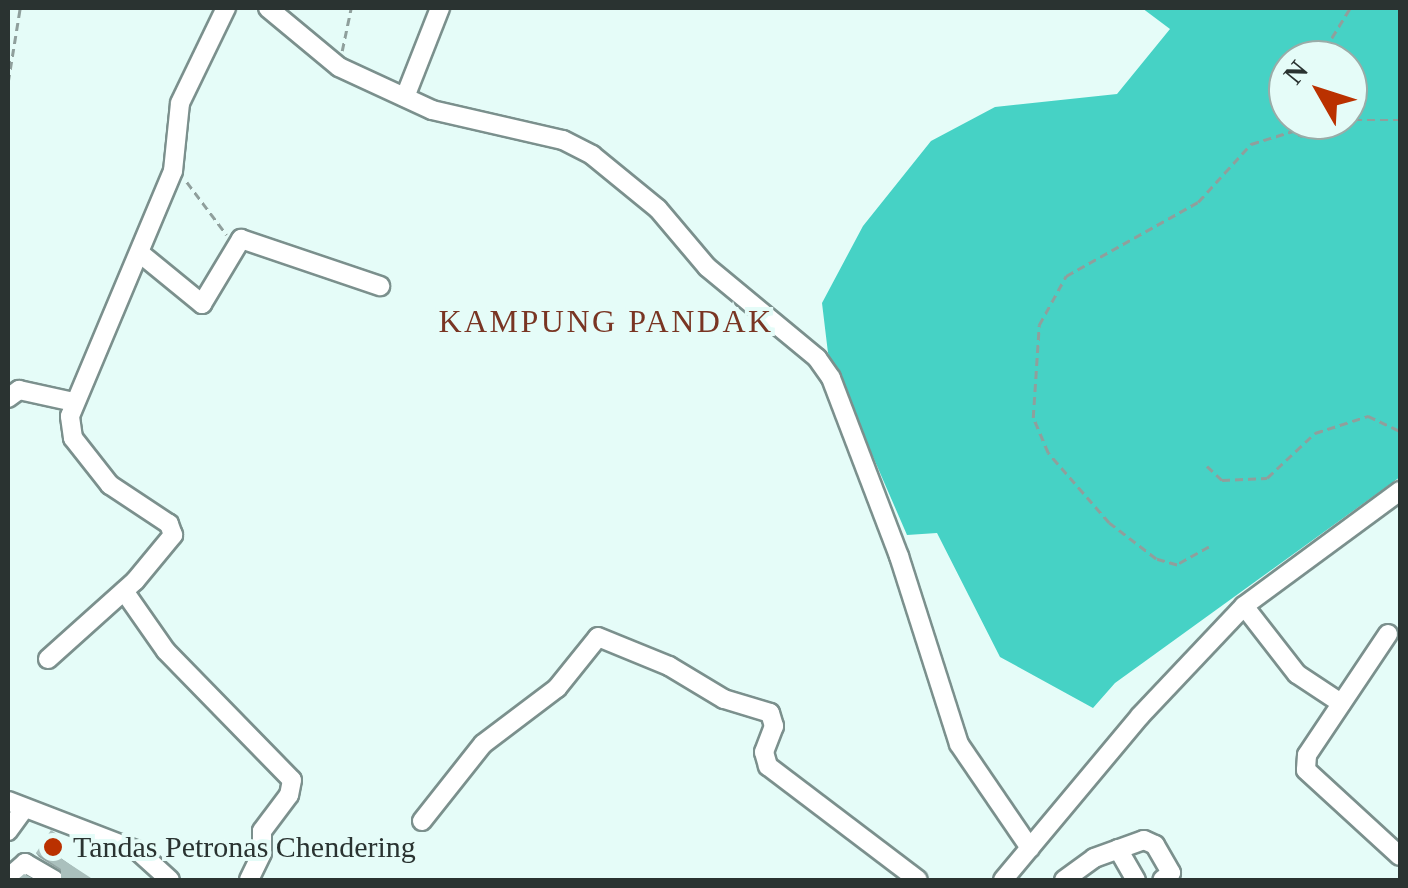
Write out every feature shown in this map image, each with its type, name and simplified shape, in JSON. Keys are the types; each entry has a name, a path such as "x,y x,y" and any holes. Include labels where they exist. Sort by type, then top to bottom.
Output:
{"street":[{"path":"48,659 124,591 173,529 110,486 73,438 74,402 141,254 175,164 180,103 226,8"},
{"path":"268,8 338,67 452,119 563,140 592,155 658,209 707,267 818,358 899,556 959,744 1030,848"},
{"path":"405,97 440,8"},
{"path":"141,254 207,304 241,239 380,286"},
{"path":"8,398 19,390 74,402"},
{"path":"1005,880 1244,606 1400,491"},
{"path":"124,591 166,651 292,780 289,795 262,831 262,854 249,880"},
{"path":"1244,606 1297,674 1341,704"},
{"path":"1388,634 1307,754 1306,770 1400,856"},
{"path":"422,821 483,744 558,688 598,637 669,666 724,699 770,713 774,726 764,752 768,766 918,880"},
{"path":"8,831 15,805 44,811 138,851 170,880"},
{"path":"1064,880 1118,849 1144,840 1155,845 1171,873 1162,880"},
{"path":"1118,849 1136,880"},
{"path":"8,878 25,863 54,880"}],"path":[{"path":"8,82 20,8"},
{"path":"338,67 351,8"},
{"path":"1330,40 1350,8"},
{"path":"1368,120 1400,120"},
{"path":"1209,548 1178,564 1156,559 1108,523 1048,453 1032,418 1039,325 1066,276 1198,202 1251,144 1268,139"},
{"path":"175,164 212,221 241,239"},
{"path":"1207,466 1222,480 1267,478 1315,433 1368,416 1400,430"}],"shaded area":[{"path":"1142,8 1400,8 1400,477 1115,683 1093,708 1000,657 937,533 907,535 828,353 822,303 863,226 931,141 995,107 1117,94 1170,29"}],"building":[{"path":"51,830 61,837 51,852 89,880 61,880 61,869 36,853"}],"place":[{"name":"Tandas Petronas Chendering","path":"53,847"}],"district":[{"name":"KAMPUNG PANDAK","path":"606,321"}]}
